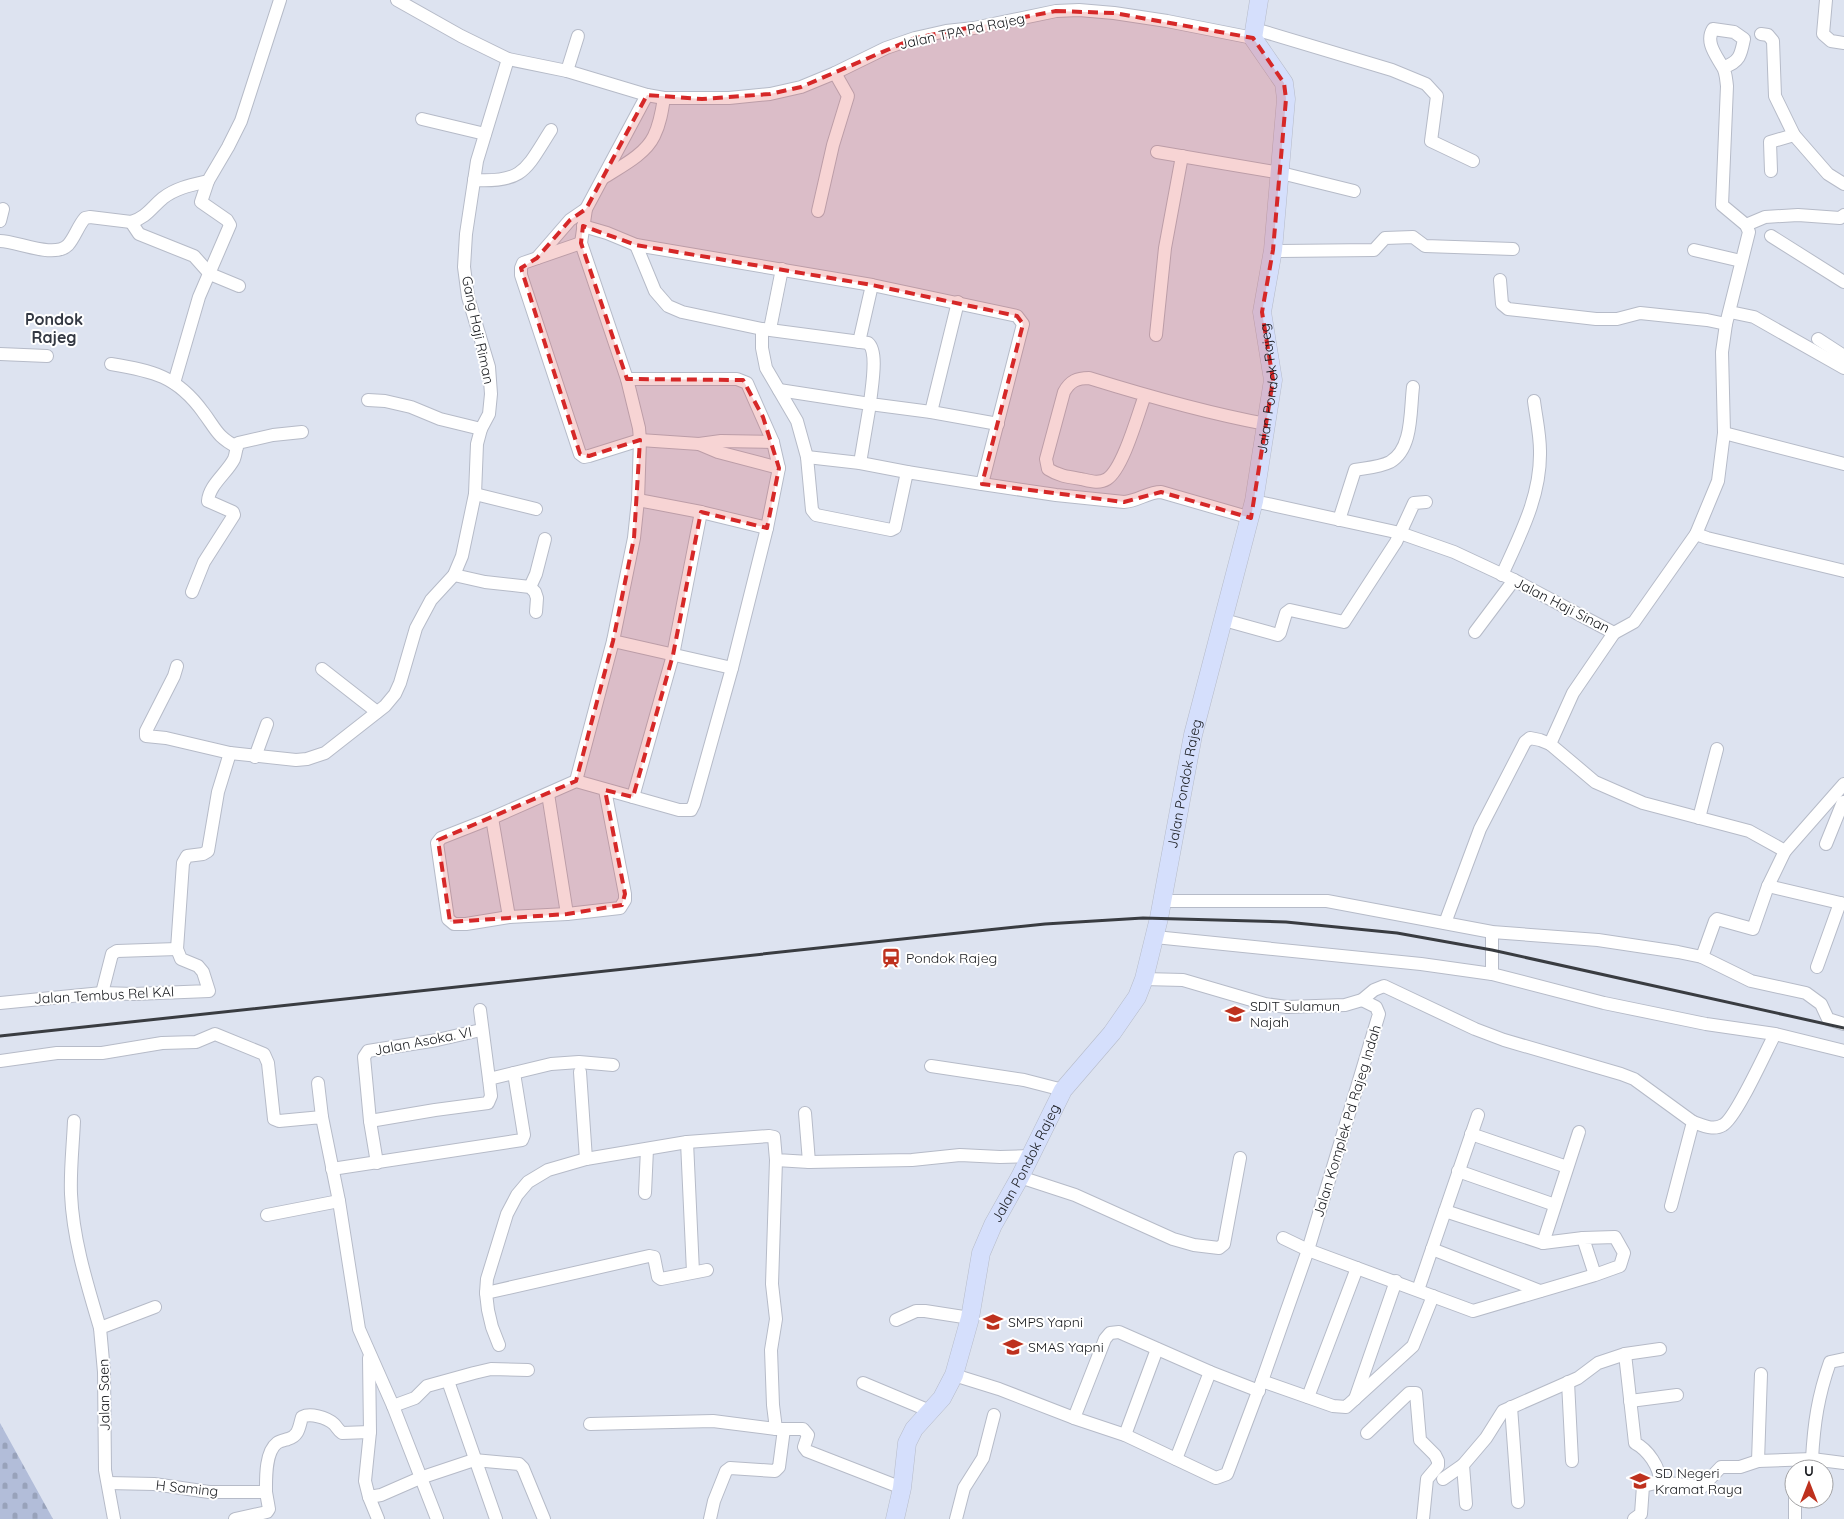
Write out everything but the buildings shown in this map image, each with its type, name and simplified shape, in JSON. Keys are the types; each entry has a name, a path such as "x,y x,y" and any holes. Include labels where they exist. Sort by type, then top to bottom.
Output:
{"main road":[{"path":"1254,34 1259,0"},
{"name":"Jalan Pondok Rajeg","path":"895,1519 902,1488 907,1443 914,1429 942,1398 954,1375 970,1318 981,1253 993,1224 1020,1177 1063,1090 1112,1033 1137,997 1144,980 1155,937 1193,735 1252,510 1273,380 1262,312 1273,250 1286,99 1284,84 1254,34"}],"street":[{"path":"174,383 194,311 230,225 227,220 201,202 208,181 228,147 240,121 280,0"},
{"path":"1826,0 1823,34 1831,41 1844,43"},
{"name":"Jalan TPA Pd Rajeg","path":"404,2 461,36 508,59 567,71 647,95 664,98 729,98 770,94 801,87 886,48 915,38 1056,11 1079,10 1114,13 1254,34 1265,32 1392,70 1426,84 1437,96 1432,141 1473,161"},
{"path":"1761,34 1768,35 1773,41 1775,96 1794,135 1828,174 1844,184"},
{"path":"567,71 578,36"},
{"name":"Gang Haji Riman","path":"177,666 174,676 146,731 146,736 166,738 255,757 296,760 307,759 325,753 385,706 397,689 416,628 431,600 454,574 462,556 475,494 477,444 491,404 489,367 468,297 464,267 466,234 477,161 508,59"},
{"path":"1724,67 1727,86 1722,205 1746,225 1765,217 1798,215 1840,218 1844,215"},
{"path":"818,211 832,145 848,96 835,73"},
{"path":"576,781 613,641 634,538 638,500 640,440 639,428 627,379 581,243 586,209 647,95"},
{"path":"601,179 634,157 648,145 659,124 664,98"},
{"path":"422,119 485,134"},
{"path":"474,180 502,180 520,174 551,130"},
{"path":"1771,171 1770,142 1794,135"},
{"path":"1158,152 1281,172 1354,191"},
{"path":"1156,335 1165,248 1182,156"},
{"path":"0,241 7,241 36,249 62,249 68,244 85,218 90,216 132,222 143,218 161,199 174,190 208,181"},
{"path":"537,258 570,220 586,209"},
{"path":"1831,220 1844,227"},
{"path":"132,222 138,234 194,256 210,274 239,286"},
{"name":"Jalan Haji Sinan","path":"807,457 860,463 1056,495 1124,502 1133,502 1153,492 1161,492 1252,510 1339,520 1400,533 1454,552 1502,574 1614,633 1634,622 1696,534 1718,481 1724,433 1722,352 1728,318 1749,232 1746,225"},
{"path":"583,226 621,238 636,245 872,284 1017,316 1023,324 982,484"},
{"path":"1771,236 1844,282"},
{"path":"1273,250 1374,250 1385,238 1413,237 1425,246 1513,249"},
{"path":"581,243 524,263 520,268 580,454 584,457 589,456 640,440 698,444 721,440 773,442"},
{"path":"636,245 656,291 668,306 682,312 766,329 868,343 872,346 874,355 870,404 860,463"},
{"path":"1694,250 1741,261"},
{"path":"782,269 762,348 766,368 797,421 807,457 812,510 816,515 891,530 895,528 908,472"},
{"path":"1500,280 1502,304 1508,309 1596,319 1617,319 1640,313 1707,320 1754,317 1844,363"},
{"path":"859,342 872,284"},
{"path":"931,412 958,302"},
{"path":"1818,339 1844,363"},
{"path":"0,354 47,356"},
{"path":"111,364 155,372 174,383 186,392 203,411 222,438 237,447"},
{"path":"1145,395 1121,459 1112,475 1105,480 1096,482 1058,476 1048,469 1046,459 1064,392 1073,380 1089,378 1210,413 1266,424"},
{"path":"605,790 625,894 620,908 567,914 509,917 466,924 454,924 448,919 437,842 441,838 576,781 679,810 690,810 696,797 732,668 767,528 779,468 773,442 750,388 742,380 627,379"},
{"path":"1339,520 1355,470 1388,463 1399,456 1408,437 1413,387"},
{"path":"779,390 931,412 998,424"},
{"path":"368,400 385,401 411,407 440,420 481,429"},
{"path":"1502,574 1530,512 1538,483 1540,450 1534,401"},
{"path":"192,592 204,562 234,515 232,512 208,501 208,499 234,458 238,443 246,440 302,432"},
{"path":"1724,433 1844,464"},
{"path":"698,444 718,452 779,468"},
{"path":"475,494 536,509"},
{"path":"638,500 701,512 767,528"},
{"path":"1224,620 1278,635 1286,613 1290,610 1344,622 1396,542 1414,503 1426,502"},
{"path":"634,797 673,655 701,512"},
{"path":"1696,534 1716,541 1844,571"},
{"path":"530,587 536,574 546,539"},
{"path":"454,574 485,582 530,587 535,592 537,598 536,612"},
{"path":"1475,632 1514,580"},
{"path":"1550,744 1573,693 1614,633"},
{"path":"613,641 732,668"},
{"path":"322,669 377,712"},
{"path":"255,757 267,724"},
{"path":"1444,923 1480,829 1525,742 1530,738 1550,744 1595,782 1642,803 1749,831 1786,852"},
{"path":"1699,818 1717,749"},
{"path":"102,992 112,954 117,951 177,948 183,863 187,856 203,854 208,851 218,792 230,753"},
{"path":"1826,844 1844,784"},
{"path":"548,794 567,914"},
{"path":"1702,957 1717,919 1753,929 1768,886 1786,852 1840,800"},
{"path":"492,818 509,917"},
{"path":"1768,886 1842,903 1817,967"},
{"path":"1162,901 1327,901 1492,932 1598,940 1678,952 1702,957 1751,981 1806,993 1820,1004 1828,1019 1844,1024"},
{"path":"1492,932 1492,974"},
{"path":"1155,937 1421,964 1492,974 1604,1003 1706,1024 1775,1034 1844,1051"},
{"name":"Jalan Tembus Rel KAI","path":"0,1002 102,992 134,994 209,991 203,972 198,966 181,959 177,948"},
{"path":"1144,980 1183,980 1265,1004 1287,1006 1345,1005 1362,1000 1374,990 1384,986 1475,1029 1504,1040 1634,1079 1693,1122 1717,1128 1724,1125 1730,1119 1775,1034"},
{"name":"Jalan Komplek Pd Rajeg Indah","path":"954,1375 1125,1435 1216,1478 1227,1474 1308,1250 1379,1014 1376,1007 1362,1000"},
{"path":"377,1163 370,1121 488,1103 490,1096 489,1079 481,1030 480,1010"},
{"name":"Jalan Asoka. VI","path":"370,1121 364,1057 368,1051 437,1040 481,1030"},
{"path":"0,1061 57,1053 102,1053 162,1043 196,1042 215,1034 266,1056 274,1119 278,1121 322,1117"},
{"path":"489,1079 551,1064 579,1062 613,1065"},
{"path":"931,1066 1024,1080 1063,1090"},
{"path":"580,1072 586,1159"},
{"path":"332,1169 522,1140 524,1135 514,1073"},
{"path":"318,1082 322,1117 339,1201 359,1329 393,1406 437,1519"},
{"path":"805,1113 809,1162"},
{"path":"1418,1290 1478,1115"},
{"name":"Jalan Saen","path":"74,1121 71,1193 75,1234 84,1277 100,1328 104,1372 105,1470 114,1519"},
{"path":"1671,1206 1693,1122"},
{"path":"1543,1243 1579,1132"},
{"path":"1471,1134 1567,1167"},
{"path":"498,1345 492,1327 486,1293 487,1279 507,1214 517,1195 528,1182 548,1170 586,1159 687,1142 774,1137 776,1160 772,1284 776,1319 771,1350 773,1405 780,1429 779,1467 775,1471 730,1468 726,1470 714,1501 710,1519"},
{"path":"486,1293 649,1256 654,1257 658,1278 660,1279 700,1271 687,1142"},
{"path":"645,1193 646,1150"},
{"path":"776,1160 809,1162 912,1160 960,1155 1030,1156"},
{"path":"1020,1177 1075,1195 1173,1240 1219,1248 1224,1244 1240,1158"},
{"path":"1458,1171 1555,1205"},
{"path":"267,1215 339,1201"},
{"path":"1282,1238 1308,1250 1470,1310 1477,1310 1620,1266 1624,1253 1615,1237 1583,1238 1543,1243 1445,1211"},
{"path":"1583,1238 1595,1275"},
{"path":"1432,1249 1540,1290"},
{"path":"1308,1397 1358,1268"},
{"path":"1354,1402 1396,1281"},
{"path":"1074,1418 1104,1339 1110,1333 1119,1332 1210,1372 1308,1397 1333,1406 1346,1407 1354,1402 1413,1346 1433,1296"},
{"path":"100,1328 155,1308"},
{"path":"896,1320 916,1311 970,1318"},
{"path":"1125,1435 1157,1349"},
{"path":"1443,1479 1463,1465 1486,1438 1503,1411 1578,1378 1598,1363 1625,1354 1660,1349"},
{"path":"368,1353 370,1432 365,1481 378,1519"},
{"path":"1625,1354 1635,1443 1644,1448 1651,1458 1660,1475 1660,1482"},
{"path":"1812,1459 1814,1426 1820,1391 1830,1362 1844,1359"},
{"path":"393,1406 415,1398 427,1386 490,1369 528,1370"},
{"path":"1176,1459 1210,1372"},
{"path":"1758,1461 1761,1374"},
{"path":"448,1381 496,1519"},
{"path":"1568,1382 1572,1461"},
{"path":"863,1383 930,1411"},
{"path":"1367,1433 1409,1393 1416,1393 1420,1440 1438,1461 1438,1466 1427,1479 1423,1519"},
{"path":"1630,1401 1677,1395"},
{"path":"1511,1407 1518,1502"},
{"path":"235,1519 267,1512 269,1509 266,1492 266,1469 271,1451 277,1443 293,1438 297,1434 302,1417 307,1415 323,1418 332,1422 342,1432 370,1432"},
{"path":"956,1519 964,1488 983,1458 994,1415"},
{"path":"590,1424 713,1421 780,1429 802,1429 808,1435 804,1446 807,1451 902,1488"},
{"path":"369,1497 382,1495 420,1478 474,1460 519,1464 523,1468 544,1519"},
{"path":"1634,1519 1641,1514 1643,1486 1660,1482 1702,1487 1721,1467 1740,1467 1758,1461 1784,1460"},
{"path":"1463,1465 1466,1504"},
{"name":"H Saming","path":"108,1483 154,1484 209,1492 266,1492"}],"highlighted area":[{"path":"1056,11 1114,13 1253,38 1284,83 1286,99 1273,250 1262,312 1273,380 1251,518 1161,492 1124,502 982,484 1023,324 1017,316 872,285 636,245 583,226 581,243 627,379 743,380 763,417 779,468 767,528 701,512 673,655 633,797 605,790 625,894 622,905 567,914 450,922 438,840 576,781 613,641 634,538 640,440 589,456 580,454 521,268 537,258 570,220 586,209 647,95 702,99 770,94 801,87 915,38"}],"green space":[{"path":"0,1423 53,1519 0,1519"}],"railway":[{"path":"0,1036 1045,924 1143,918 1286,922 1397,933 1492,950 1844,1028"}],"place":[{"name":"Pondok Rajeg","path":"891,958"},
{"name":"SDIT Sulamun Najah","path":"1235,1014"},
{"name":"SMPS Yapni","path":"993,1322"},
{"name":"SMAS Yapni","path":"1013,1347"},
{"name":"SD Negeri Kramat Raya","path":"1640,1481"}],"district":[{"name":"Pondok Rajeg","path":"54,328"}]}
